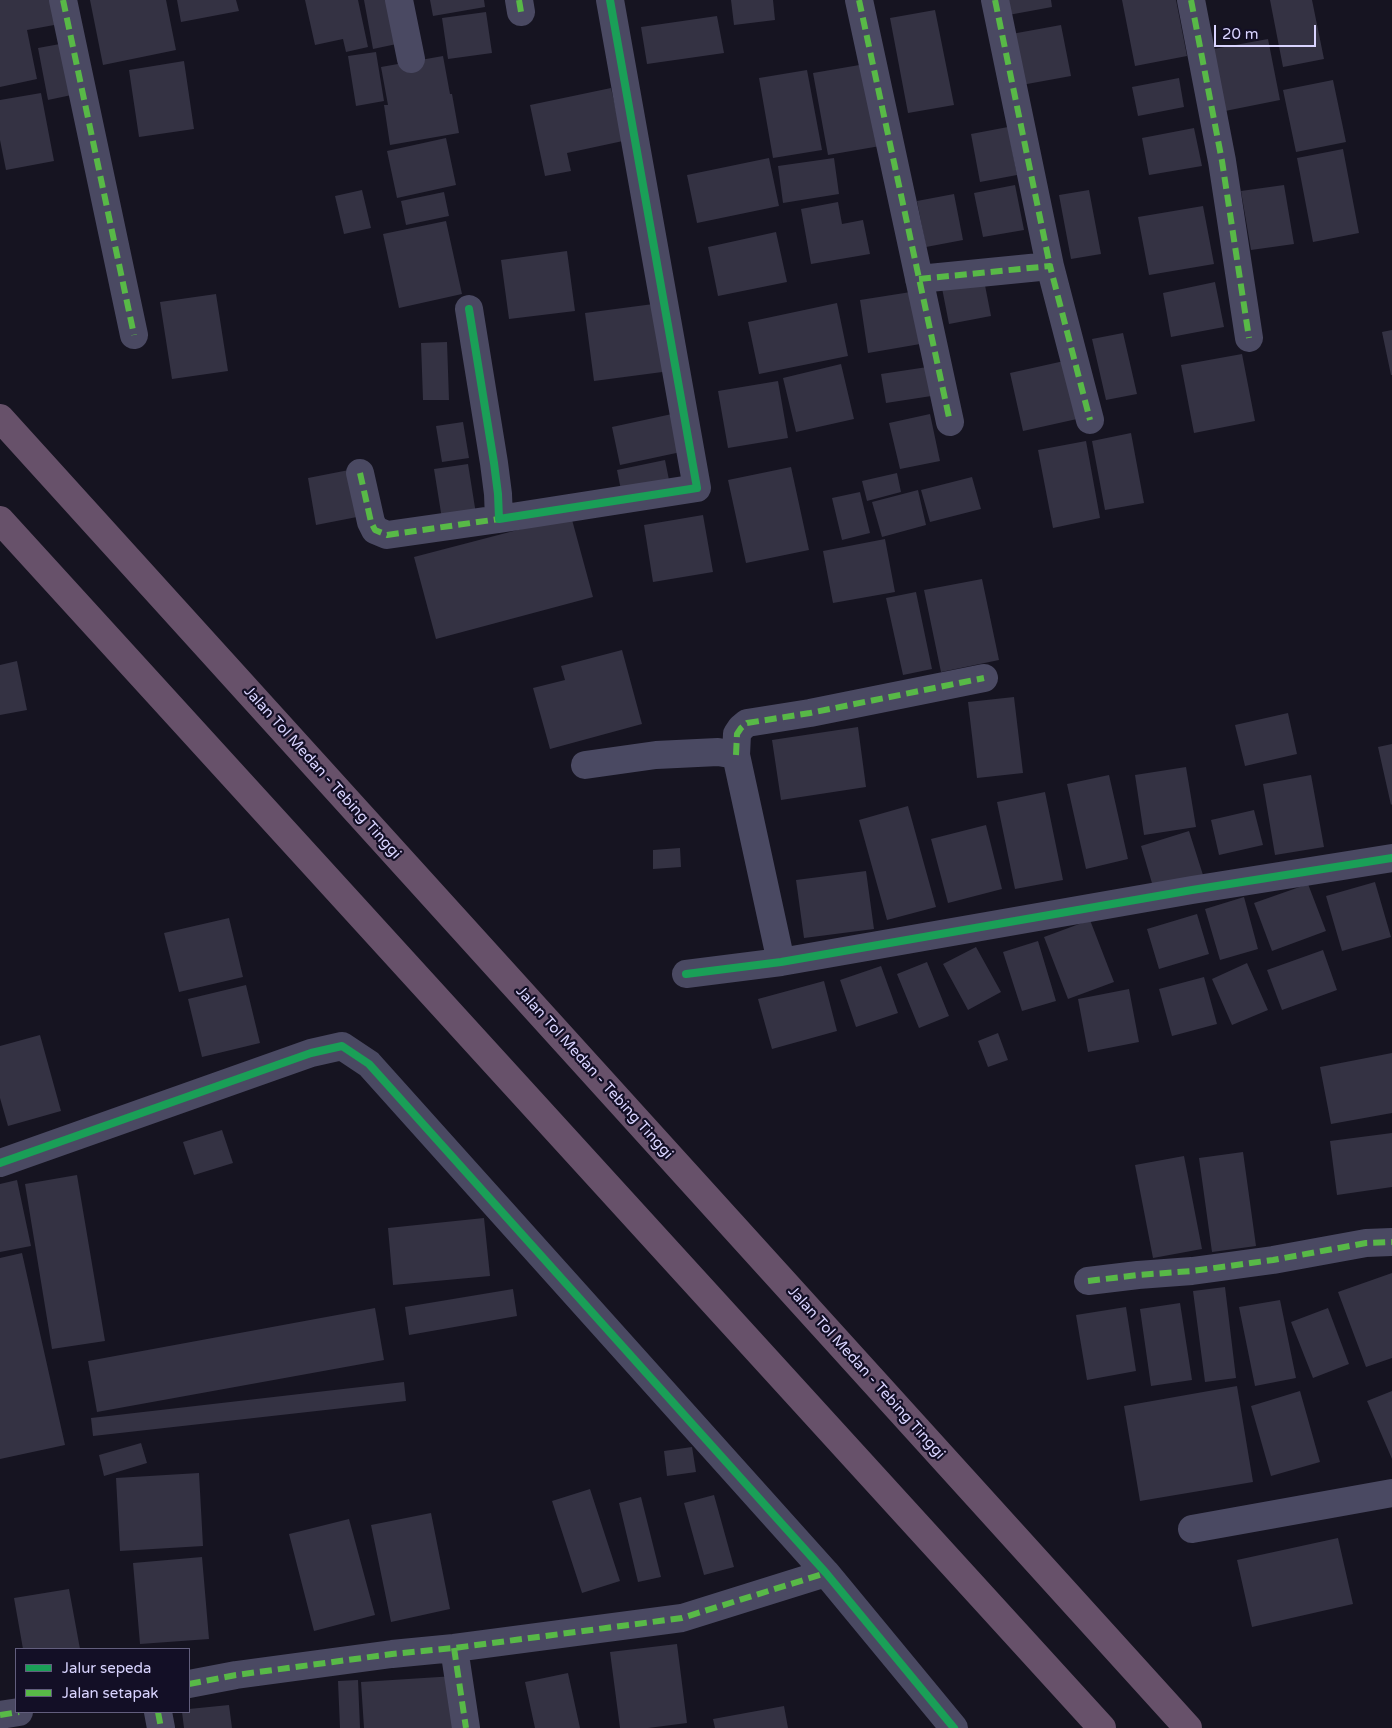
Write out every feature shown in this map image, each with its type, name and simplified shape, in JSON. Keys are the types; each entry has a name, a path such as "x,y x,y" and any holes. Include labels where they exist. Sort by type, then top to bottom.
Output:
{"highway":[{"name":"Jalan Tol Medan - Tebing Tinggi","path":"0,418 1188,1728"},
{"path":"0,520 1102,1728"}],"street":[{"path":"62,0 134,335"},
{"path":"399,0 411,60"},
{"path":"360,473 371,522 375,530 387,536 697,488 610,0"},
{"path":"859,0 950,422"},
{"path":"996,0 1050,266 1090,420"},
{"path":"1191,0 1222,161 1249,338"},
{"path":"920,279 1050,266"},
{"path":"469,309 494,463 499,519"},
{"path":"781,962 736,755 737,734 741,728 747,723 810,713 984,678"},
{"path":"585,765 656,755 718,752 736,755"},
{"path":"686,974 781,962 1192,890 1392,858"},
{"path":"0,1162 311,1053 342,1046 369,1064 826,1573 954,1728"},
{"path":"1088,1282 1138,1275 1192,1271 1273,1260 1366,1243 1392,1242"},
{"path":"1192,1529 1392,1493"},
{"path":"190,1684 236,1675 392,1654 454,1648 682,1618 826,1573"},
{"path":"454,1648 466,1728"},
{"path":"0,1715 15,1713"},
{"path":"158,1713 161,1728"}],"building":[{"path":"0,0 61,0 65,23 27,30 37,79 0,87"},
{"path":"90,0 166,0 176,50 103,65"},
{"path":"177,0 236,0 239,11 181,22"},
{"path":"305,0 358,0 368,47 346,52 343,39 315,45"},
{"path":"364,0 398,0 406,42 373,49"},
{"path":"430,0 484,0 485,7 433,16"},
{"path":"731,0 773,0 775,20 734,25"},
{"path":"1000,0 1051,0 1052,7 1003,16"},
{"path":"1122,0 1176,0 1187,56 1135,66"},
{"path":"1270,0 1312,0 1324,59 1283,67"},
{"path":"935,10 954,105 908,113 890,18"},
{"path":"486,12 492,53 448,59 442,18"},
{"path":"717,16 724,53 647,64 641,27"},
{"path":"1061,25 1071,76 1016,86 1006,35"},
{"path":"1268,39 1280,100 1220,112 1208,50"},
{"path":"71,42 81,93 48,100 38,48"},
{"path":"376,52 384,101 356,106 348,56"},
{"path":"443,56 459,133 390,145 384,105 388,105 381,67"},
{"path":"184,61 194,129 139,137 129,70"},
{"path":"871,63 886,145 828,155 813,73"},
{"path":"807,70 822,150 773,158 759,78"},
{"path":"1179,78 1184,107 1138,116 1132,87"},
{"path":"1333,80 1346,142 1296,152 1283,90"},
{"path":"611,88 623,141 567,153 571,171 545,176 530,105"},
{"path":"41,93 54,161 6,170 0,140 0,100"},
{"path":"1008,127 1017,175 980,182 971,134"},
{"path":"1194,128 1202,166 1149,175 1142,138"},
{"path":"446,138 456,185 397,198 387,151"},
{"path":"1343,149 1359,233 1313,242 1297,158"},
{"path":"769,158 779,206 697,223 687,175"},
{"path":"834,158 839,194 783,203 778,166"},
{"path":"1015,185 1024,230 983,237 974,193"},
{"path":"1284,185 1294,244 1251,250 1241,191"},
{"path":"362,190 371,228 344,234 335,196"},
{"path":"1089,190 1101,254 1071,259 1059,195"},
{"path":"444,192 449,216 406,225 401,201"},
{"path":"954,194 963,240 926,247 917,201"},
{"path":"838,202 842,224 863,220 870,254 811,264 801,209"},
{"path":"1203,206 1214,264 1149,275 1138,217"},
{"path":"446,221 462,294 399,308 383,234"},
{"path":"776,232 787,282 718,296 708,247"},
{"path":"567,251 575,311 509,319 501,260"},
{"path":"983,275 991,316 949,324 941,283"},
{"path":"1215,282 1224,327 1171,337 1163,293"},
{"path":"917,291 926,343 868,353 860,300"},
{"path":"216,294 228,371 172,379 160,302"},
{"path":"661,303 670,371 594,381 585,313"},
{"path":"837,303 848,356 759,374 748,322"},
{"path":"1392,330 1392,375 1391,375 1382,332"},
{"path":"1123,333 1137,394 1106,400 1092,339"},
{"path":"447,342 449,400 423,400 421,343"},
{"path":"1242,354 1255,421 1194,433 1181,365"},
{"path":"1064,361 1077,419 1023,431 1010,373"},
{"path":"841,364 854,419 796,432 783,378"},
{"path":"934,366 938,395 886,403 881,374"},
{"path":"778,381 788,438 728,448 718,391"},
{"path":"672,414 681,452 620,465 612,427"},
{"path":"930,414 940,461 900,469 889,423"},
{"path":"463,422 469,458 442,462 436,426"},
{"path":"1131,433 1144,503 1105,510 1092,441"},
{"path":"1086,441 1100,518 1053,528 1038,450"},
{"path":"665,460 669,480 621,490 617,470"},
{"path":"468,464 476,514 442,519 434,469"},
{"path":"791,467 809,550 746,563 728,480"},
{"path":"349,470 357,517 316,525 308,478"},
{"path":"897,473 901,492 867,501 862,481"},
{"path":"972,477 981,509 930,522 921,490"},
{"path":"918,490 926,525 882,537 872,502"},
{"path":"860,492 870,533 842,540 832,498"},
{"path":"703,515 713,572 653,582 644,525"},
{"path":"571,516 593,597 436,639 414,557"},
{"path":"885,539 895,592 833,603 823,551"},
{"path":"982,579 999,660 941,672 924,590"},
{"path":"916,592 932,669 903,675 886,598"},
{"path":"622,650 642,724 550,749 533,688 565,680 561,666"},
{"path":"17,661 27,710 0,715 0,665"},
{"path":"1014,697 1023,773 977,778 968,702"},
{"path":"1288,713 1297,754 1245,766 1235,725"},
{"path":"858,727 866,787 781,800 772,740"},
{"path":"1392,744 1392,804 1391,805 1378,747"},
{"path":"1186,767 1196,827 1144,835 1135,775"},
{"path":"1109,775 1128,859 1086,869 1067,784"},
{"path":"1311,775 1324,847 1275,855 1263,784"},
{"path":"1045,792 1063,880 1015,889 997,802"},
{"path":"908,806 936,907 887,920 859,820"},
{"path":"1254,810 1263,845 1219,855 1211,820"},
{"path":"986,825 1002,889 948,903 931,839"},
{"path":"1189,831 1203,875 1154,890 1141,846"},
{"path":"680,848 681,867 653,869 653,850"},
{"path":"866,871 874,929 804,938 796,880"},
{"path":"1375,882 1391,937 1342,951 1326,896"},
{"path":"1308,884 1326,931 1272,951 1254,903"},
{"path":"1244,897 1258,949 1220,960 1205,909"},
{"path":"1197,914 1209,954 1159,969 1147,929"},
{"path":"229,918 243,977 179,992 164,933"},
{"path":"1090,920 1114,982 1068,999 1044,937"},
{"path":"1038,941 1056,1001 1022,1011 1003,952"},
{"path":"976,947 1001,992 968,1010 943,964"},
{"path":"1323,950 1337,990 1282,1010 1267,970"},
{"path":"927,962 949,1016 919,1028 897,974"},
{"path":"1247,963 1268,1010 1232,1025 1212,979"},
{"path":"881,966 898,1013 856,1027 840,980"},
{"path":"1204,977 1217,1024 1172,1036 1159,989"},
{"path":"824,981 837,1031 772,1049 758,999"},
{"path":"246,985 260,1043 202,1057 188,999"},
{"path":"1129,989 1139,1042 1088,1052 1078,999"},
{"path":"998,1033 1008,1060 988,1067 978,1041"},
{"path":"40,1035 61,1111 8,1126 0,1098 0,1046"},
{"path":"1392,1053 1392,1113 1331,1124 1320,1067"},
{"path":"222,1130 233,1163 194,1175 183,1142"},
{"path":"1392,1133 1392,1187 1337,1195 1330,1141"},
{"path":"1243,1152 1256,1246 1212,1252 1199,1158"},
{"path":"1184,1156 1202,1249 1153,1258 1135,1165"},
{"path":"77,1175 105,1341 52,1349 25,1184"},
{"path":"17,1180 31,1246 0,1252 0,1184"},
{"path":"484,1218 490,1276 393,1285 388,1228"},
{"path":"22,1253 65,1445 0,1459 0,1258"},
{"path":"1392,1273 1392,1358 1366,1367 1338,1292"},
{"path":"1225,1287 1236,1378 1205,1382 1193,1291"},
{"path":"513,1289 517,1316 409,1335 405,1307"},
{"path":"1280,1300 1296,1378 1255,1386 1239,1307"},
{"path":"1180,1303 1192,1380 1151,1386 1140,1309"},
{"path":"1126,1307 1136,1371 1087,1380 1076,1315"},
{"path":"375,1308 384,1360 97,1412 88,1361"},
{"path":"1328,1308 1349,1364 1313,1378 1291,1322"},
{"path":"404,1382 406,1401 93,1436 91,1418"},
{"path":"1237,1386 1253,1482 1140,1501 1124,1406"},
{"path":"1300,1391 1320,1462 1271,1476 1251,1406"},
{"path":"1392,1391 1392,1459 1367,1401"},
{"path":"141,1443 147,1463 104,1476 99,1455"},
{"path":"692,1447 696,1472 667,1476 664,1451"},
{"path":"199,1473 203,1546 120,1551 116,1478"},
{"path":"590,1489 620,1581 582,1593 552,1501"},
{"path":"714,1495 734,1567 704,1575 684,1503"},
{"path":"641,1497 661,1577 638,1582 619,1503"},
{"path":"431,1513 450,1609 391,1622 371,1525"},
{"path":"349,1519 375,1615 314,1631 289,1534"},
{"path":"1338,1538 1353,1604 1252,1627 1237,1560"},
{"path":"202,1557 209,1639 140,1644 133,1563"},
{"path":"69,1589 80,1648 23,1648 14,1598"},
{"path":"677,1644 687,1723 648,1728 620,1728 610,1652"},
{"path":"568,1673 580,1728 535,1728 525,1682"},
{"path":"455,1676 459,1728 364,1728 361,1682"},
{"path":"358,1680 360,1728 340,1728 338,1681"},
{"path":"229,1705 232,1728 184,1728 182,1713 190,1713 190,1709"},
{"path":"784,1706 788,1728 715,1728 713,1719"}],"marked path":[{"path":"63,0 134,335"},
{"path":"519,0 521,12"},
{"path":"859,0 950,422"},
{"path":"995,0 1050,266"},
{"path":"1191,0 1222,161 1249,338"},
{"path":"919,279 1050,266 1090,420"},
{"path":"360,473 371,522 375,530 387,535 499,519"},
{"path":"736,755 737,734 747,723 810,713 984,678"},
{"path":"1088,1281 1192,1271 1273,1260 1366,1243 1392,1242"},
{"path":"190,1684 236,1675 392,1654 454,1648 682,1618 826,1573"},
{"path":"454,1648 466,1728"},
{"path":"0,1715 15,1713"},
{"path":"158,1713 161,1728"}],"cycle path":[{"path":"469,309 494,463 499,519 697,488 610,0"},
{"path":"686,974 781,962 1192,890 1392,858"},
{"path":"0,1163 311,1053 342,1046 369,1064 826,1573 954,1728"}]}
